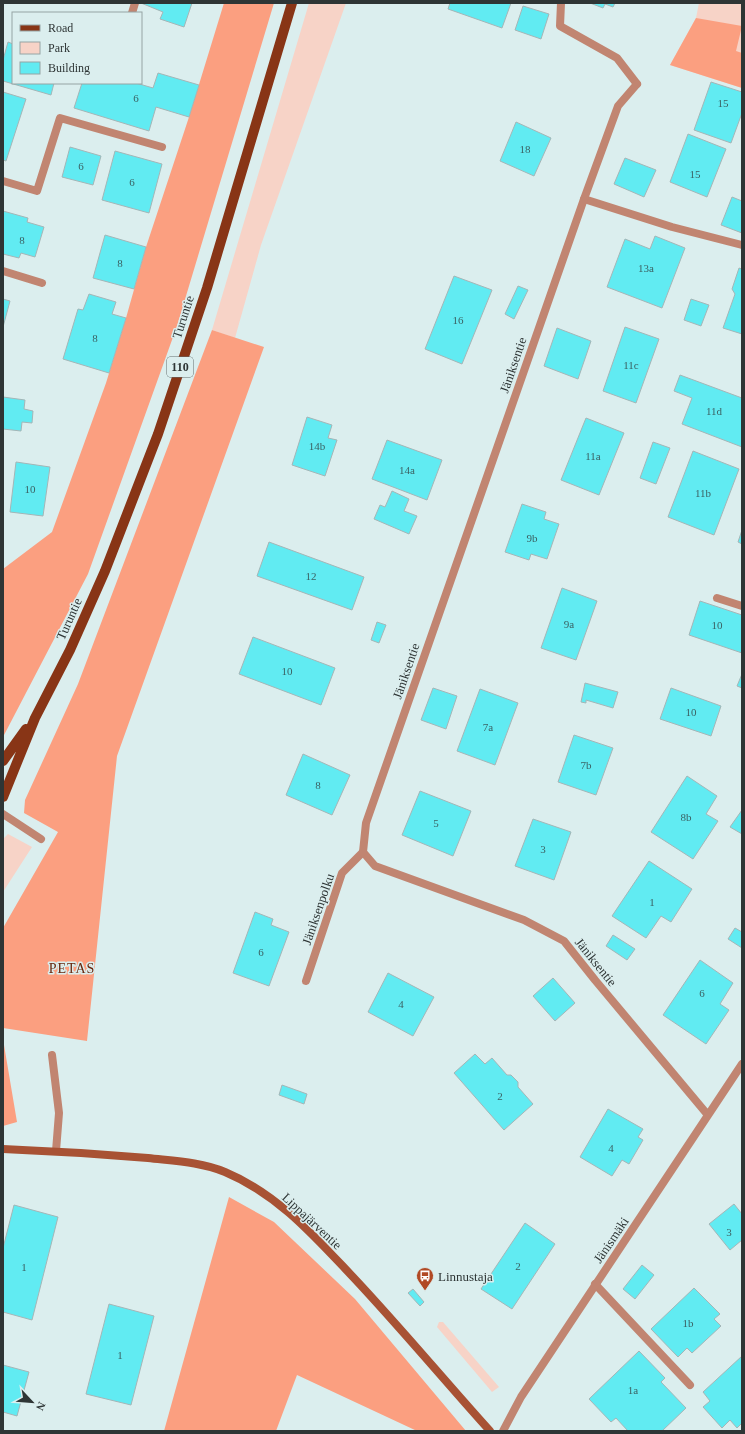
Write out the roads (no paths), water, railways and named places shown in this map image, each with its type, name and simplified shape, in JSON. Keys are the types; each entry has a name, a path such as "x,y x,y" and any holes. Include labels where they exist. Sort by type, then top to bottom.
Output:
{"main road":[{"name":"Turuntie","path":"3,797 35,718 70,650 105,571 158,434 207,288 292,3"},
{"name":"Turuntie","path":"3,761 35,718"},
{"name":"Lippajärventie","path":"3,1149 90,1152 192,1163 225,1172 257,1188 280,1205 304,1226 372,1298 490,1431"}],"street":[{"name":"Jäniksentie","path":"561,3 560,26 617,58 637,84 618,106 584,199 366,823 363,852 375,866 524,920 564,941 707,1114"},
{"path":"3,181 37,191 60,118 162,147"},
{"path":"584,199 672,227 742,245"},
{"path":"3,271 42,283"},
{"path":"717,598 742,606"},
{"path":"3,814 41,839"},
{"name":"Jäniksenpolku","path":"306,981 342,873 363,852"},
{"path":"52,1055 59,1113 56,1151"},
{"name":"Jänismäki","path":"503,1431 521,1397 707,1114 742,1064"},
{"path":"595,1284 690,1385"}],"place":[{"name":"Linnustaja","path":"425,1291"}],"district":[{"name":"PETAS","path":"72,968"}]}
